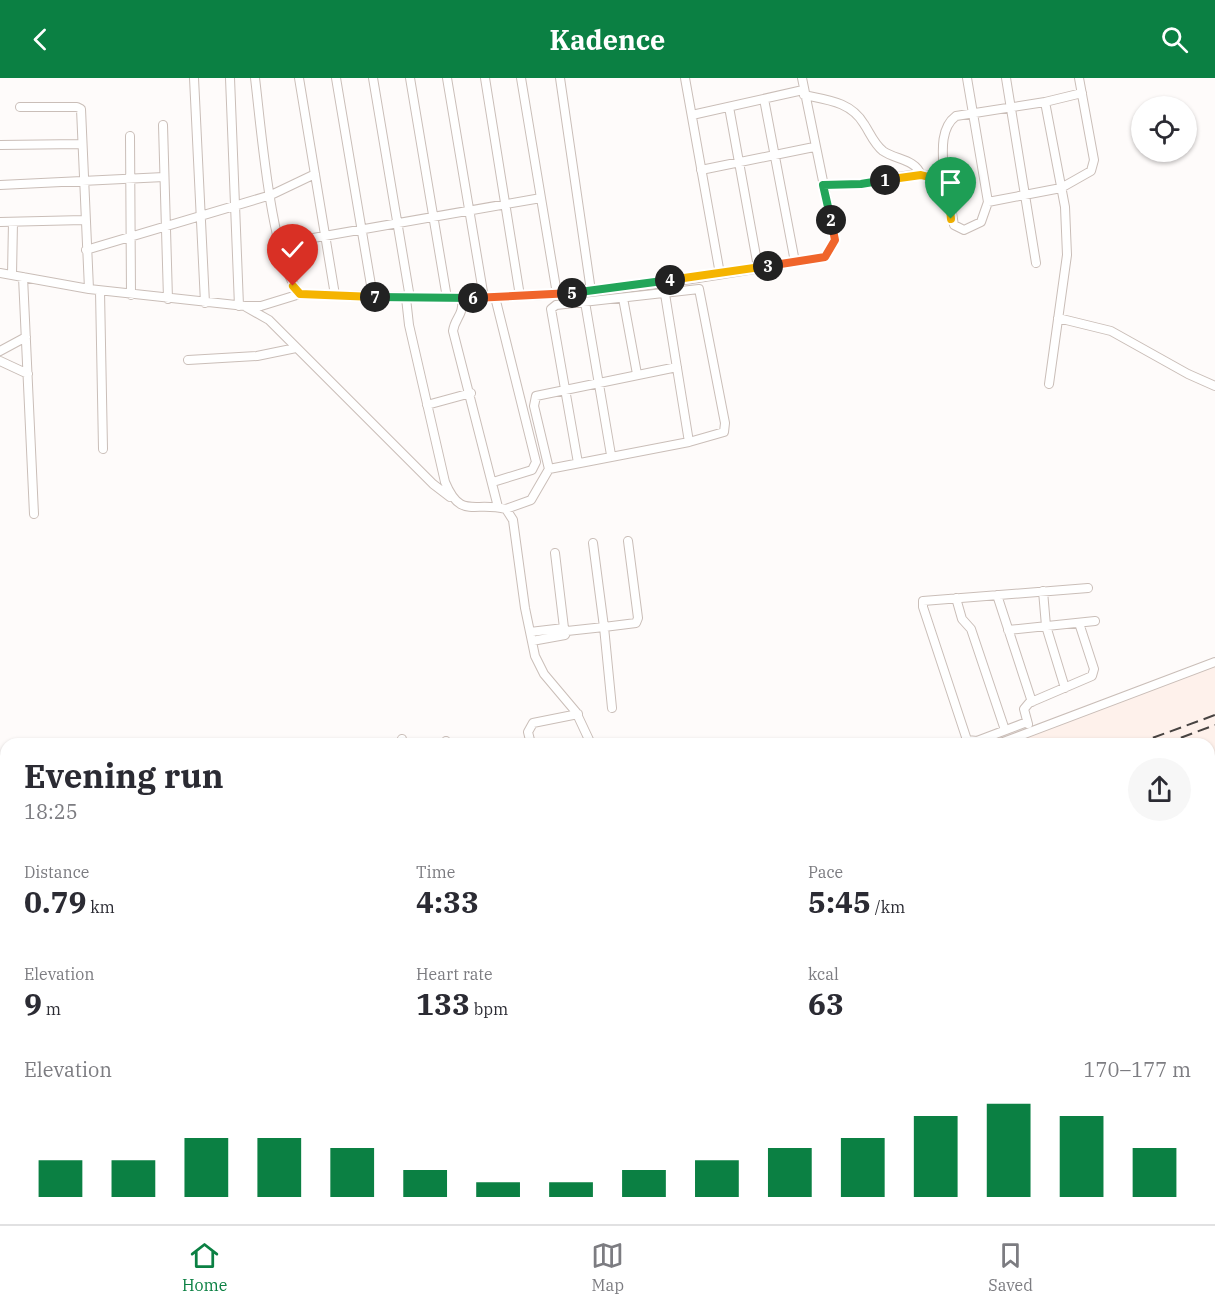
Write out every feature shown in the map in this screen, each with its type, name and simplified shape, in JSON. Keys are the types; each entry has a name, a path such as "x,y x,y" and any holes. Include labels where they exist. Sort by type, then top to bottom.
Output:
{"street":[{"path":"194,78 205,303"},
{"path":"230,78 242,306"},
{"path":"255,78 279,244 293,286 300,294"},
{"path":"299,78 335,295"},
{"path":"336,78 373,297"},
{"path":"373,78 427,405 444,482 451,498"},
{"path":"410,78 447,298"},
{"path":"447,78 484,298"},
{"path":"485,78 520,296"},
{"path":"521,78 557,294"},
{"path":"560,78 591,291"},
{"path":"685,78 720,273"},
{"path":"0,273 100,291 205,303 261,306 300,294 484,298 557,294 825,257 835,240 814,147 802,78"},
{"path":"967,78 974,114 988,202 981,222 964,230 958,229 951,219 948,189 944,181 946,127 956,116 974,114 1045,102 1082,93"},
{"path":"1006,78 1036,263"},
{"path":"988,202 1061,188 1091,171 1094,165 1079,78"},
{"path":"692,115 764,99 804,93 834,101 859,114 882,150 913,164 921,175"},
{"path":"764,99 795,262"},
{"path":"1045,102 1065,207 1067,255 1049,384"},
{"path":"20,107 77,107 81,109 88,289"},
{"path":"729,107 758,267"},
{"path":"163,125 168,299"},
{"path":"130,136 131,294"},
{"path":"0,145 81,144"},
{"path":"702,170 814,147"},
{"path":"86,250 271,195 315,174"},
{"path":"823,185 861,184 921,175 944,181"},
{"path":"0,185 164,177"},
{"path":"279,244 434,216 506,206 541,198"},
{"path":"0,222 84,220"},
{"path":"12,275 13,222"},
{"path":"23,277 34,514"},
{"path":"549,469 722,434 725,423 701,292 697,289 556,305 549,312 578,463"},
{"path":"100,291 103,449"},
{"path":"665,294 689,442"},
{"path":"493,482 532,470 536,462 495,297"},
{"path":"462,298 461,316 454,325 453,331 493,482 502,508 513,520 535,656 544,674 578,714 588,738"},
{"path":"623,298 637,375"},
{"path":"585,302 611,455"},
{"path":"242,306 269,320 433,484 460,506 502,508 531,500 549,469 534,400 539,394 677,367"},
{"path":"1058,318 1111,331 1188,375 1215,386"},
{"path":"0,351 26,337"},
{"path":"188,360 257,356 296,348"},
{"path":"0,361 28,374"},
{"path":"427,405 471,393"},
{"path":"566,630 638,622 628,541"},
{"path":"593,543 612,708"},
{"path":"531,637 565,635 555,553"},
{"path":"965,738 922,604 926,600 956,597 1088,588"},
{"path":"1043,591 1046,626 1065,688"},
{"path":"997,595 1032,702"},
{"path":"956,597 961,616 971,629 1005,730"},
{"path":"1008,630 1095,621"},
{"path":"1031,731 1024,709 1032,702 1090,678 1094,672 1079,622"},
{"path":"1013,738 1215,662"},
{"path":"530,738 528,732 532,723 578,714"},
{"path":"985,738 1027,722"}],"shaded area":[{"path":"1215,660 1215,738 1000,738"}],"railway":[{"path":"1152,738 1215,715"},
{"path":"1180,738 1215,725"}],"route":[{"path":"293,286 300,294 484,298 591,291 825,257 835,240 823,185 861,184 921,175 936,177 947,185 951,219"}]}
